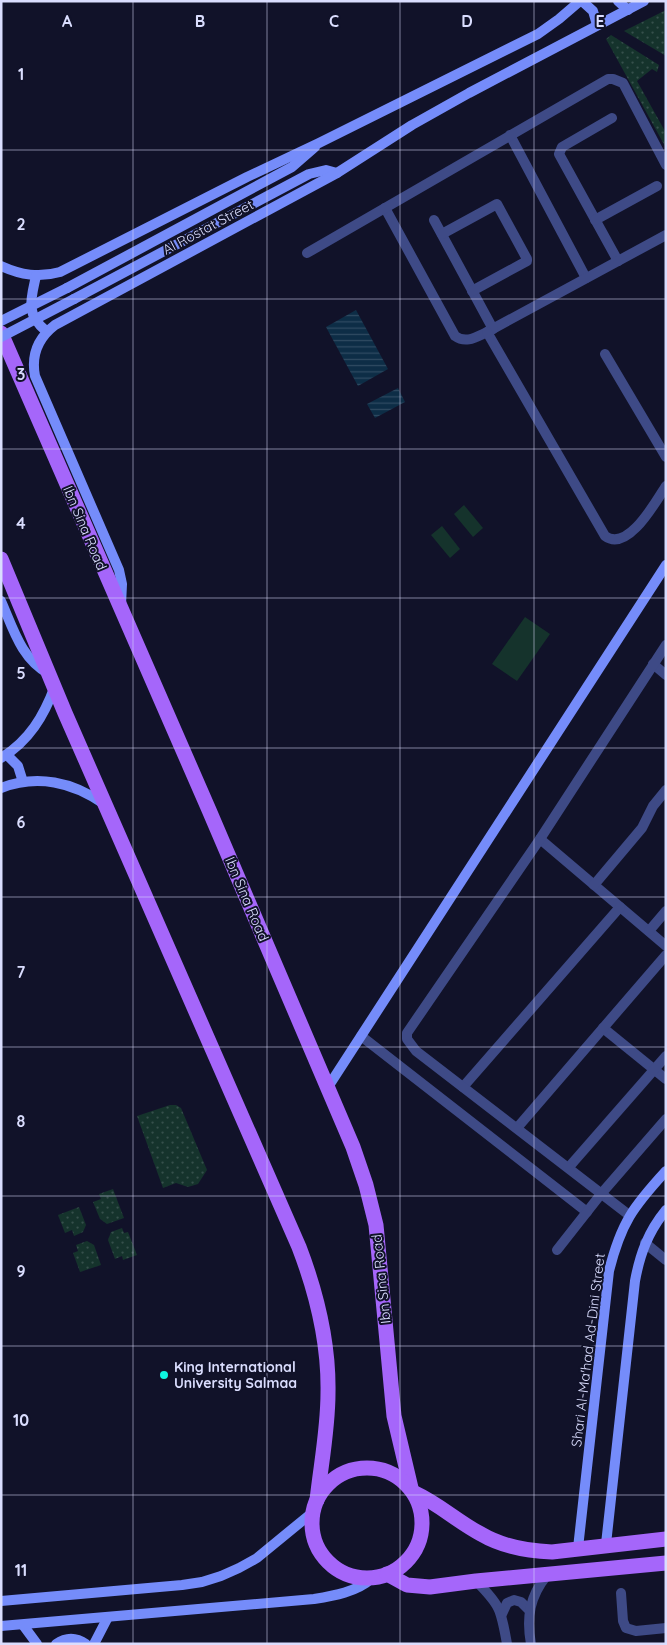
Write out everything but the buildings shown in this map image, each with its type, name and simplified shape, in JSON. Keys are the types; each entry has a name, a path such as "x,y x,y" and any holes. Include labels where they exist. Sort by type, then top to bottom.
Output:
{"main road":[{"path":"581,1 593,11 598,25"},
{"name":"Al Rostat Street","path":"1,266 36,276 60,272 247,176 319,143 538,34 581,1"},
{"path":"618,1 628,10"},
{"name":"Al Rostat Street","path":"46,331 63,320 337,173 412,125 469,93 644,1"},
{"path":"1,321 67,288 292,167 307,156 319,143"},
{"path":"1,335 74,299 309,174 326,170 337,173"},
{"path":"36,276 30,307 37,323 46,331 36,349 35,376 119,570 123,591 120,609"},
{"name":"Ibn Sina Road","path":"1,335 205,801 353,1147 366,1186 378,1239 394,1416 413,1491"},
{"path":"1,559 106,806 299,1247 316,1297 326,1346 328,1394 327,1418 312,1525 318,1550 336,1568 359,1578 372,1578 399,1568 410,1558 422,1533 422,1513 413,1491"},
{"path":"328,1087 666,565"},
{"path":"1,601 29,659 53,680"},
{"path":"23,782 18,766 4,756 28,736 37,725 44,712 53,680"},
{"path":"1,788 23,782 41,781 58,783 76,787 92,795 106,806"},
{"name":"Shari Al-Ma'had Ad-Dini Street","path":"578,1548 609,1271 620,1235 629,1215 666,1171"},
{"path":"606,1544 635,1281 645,1243 666,1210"},
{"path":"1,1601 182,1585 202,1582 221,1576 257,1558 315,1506 325,1486 338,1476 353,1469 369,1467 385,1470 399,1477 413,1491 437,1504 480,1534 515,1548 552,1552 606,1544 666,1539"},
{"path":"387,1574 407,1585 418,1587 666,1564"},
{"path":"1,1626 314,1599 353,1589 366,1584 372,1578"},
{"path":"94,1644 108,1617"},
{"path":"23,1624 37,1644"},
{"path":"56,1644 65,1639 73,1638 86,1644"}],"street":[{"path":"307,253 603,81 613,78 623,83 666,165"},
{"path":"612,118 562,146 559,154 618,261"},
{"path":"510,135 586,278"},
{"path":"595,220 657,186"},
{"path":"442,234 497,204 527,259 527,261 472,291"},
{"path":"385,208 455,336 465,341 490,330 666,235"},
{"path":"434,220 472,291 490,330 605,536 612,540 616,539 638,527 666,486"},
{"path":"605,354 666,458"},
{"path":"629,1215 416,1051 407,1039 407,1033 540,839 666,645"},
{"path":"653,664 666,675"},
{"path":"594,885 642,828 653,806 666,790"},
{"path":"540,839 666,946"},
{"path":"463,1087 620,907"},
{"path":"649,931 666,911"},
{"path":"517,1128 666,955"},
{"path":"603,1028 666,1079"},
{"path":"361,1036 587,1212"},
{"path":"569,1167 666,1056"},
{"path":"557,1250 601,1194 666,1118"},
{"path":"645,1243 666,1260"},
{"path":"531,1644 529,1610 536,1590 547,1575"},
{"path":"476,1581 494,1600 502,1614 506,1644"},
{"path":"621,1593 623,1621 626,1628 636,1631 666,1628"},
{"path":"502,1614 507,1603 514,1600 521,1602 529,1610"}],"green space":[{"path":"666,10 666,56 624,31"},
{"path":"611,35 659,65 657,72 652,69 637,81 666,133 666,148 606,39"},
{"path":"464,505 483,528 473,537 454,514"},
{"path":"442,526 460,549 450,558 431,535"},
{"path":"525,617 550,634 517,681 492,664"},
{"path":"170,1105 176,1105 181,1108 207,1170 198,1184 188,1187 176,1183 163,1188 137,1116"},
{"path":"113,1189 124,1218 107,1224 100,1219 93,1202 101,1199 99,1194"},
{"path":"79,1207 86,1225 83,1232 74,1236 72,1230 65,1233 58,1215"},
{"path":"122,1228 124,1233 128,1232 137,1255 123,1260 122,1256 115,1259 108,1240 111,1232"},
{"path":"87,1241 94,1245 101,1265 80,1272 73,1253 78,1251 76,1245"}],"water":[{"path":"356,310 388,369 358,386 326,327"},
{"path":"398,388 405,402 375,418 367,404"}],"place":[{"name":"King International University Salmaa","path":"164,1375"}]}
